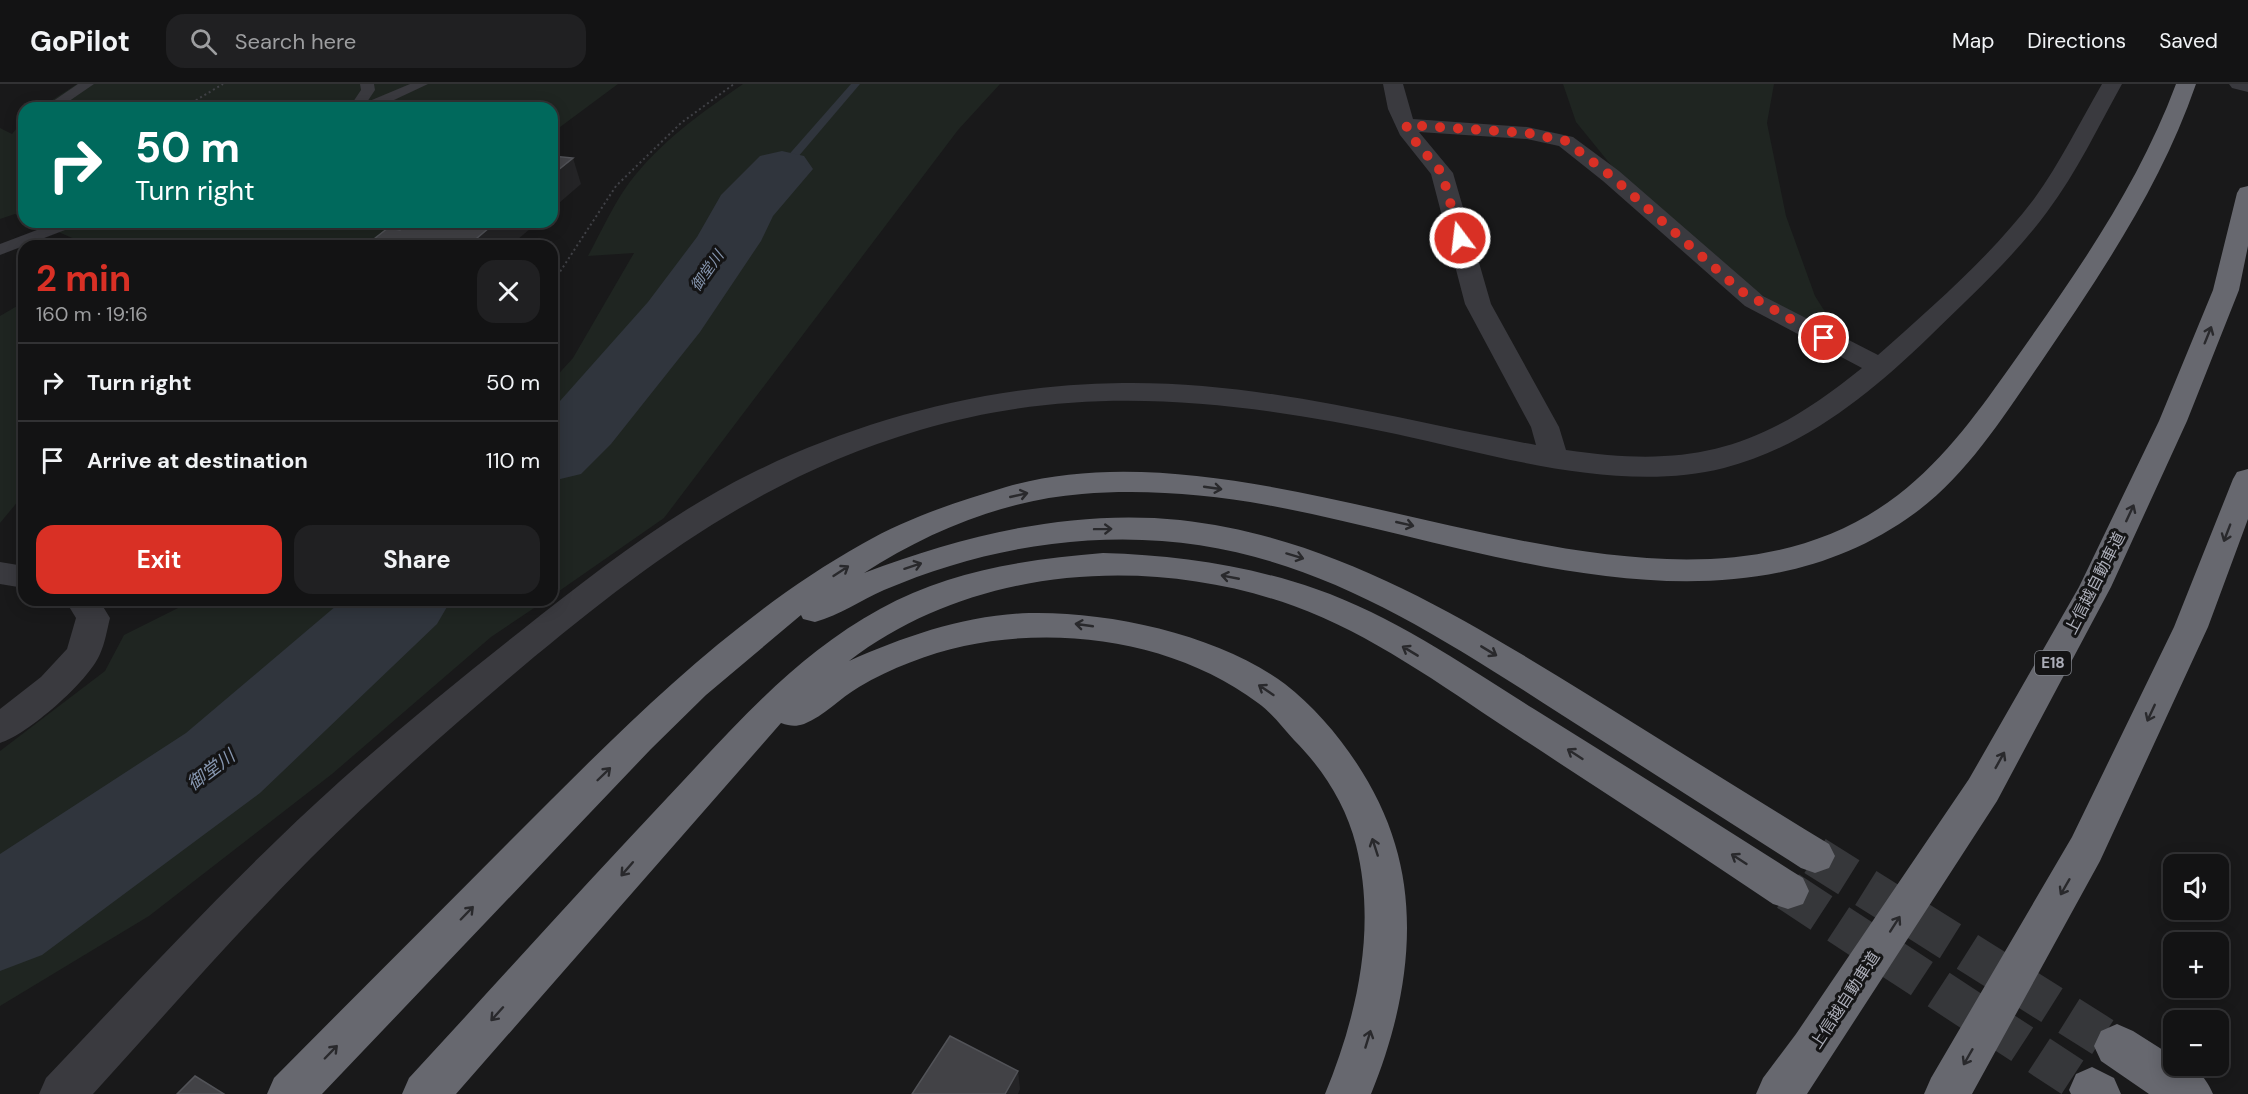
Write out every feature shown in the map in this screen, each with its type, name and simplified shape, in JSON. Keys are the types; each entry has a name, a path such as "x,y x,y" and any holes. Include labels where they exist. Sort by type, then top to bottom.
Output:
{"highway":[{"path":"290,1094 584,793 666,714 775,616 845,568 908,533 1020,494 1080,485 1139,482 1202,486 1268,495 1575,561 1649,570 1720,570 1786,561 1846,542 1902,508 1947,467 1985,422 2098,261 2174,124 2186,84"},
{"name":"上信越自動車道","path":"1779,1094 1812,1050 1983,790 2095,587 2173,421 2226,290 2248,193"},
{"path":"1947,1094 2086,849 2191,627 2248,479"},
{"path":"666,714 725,668 783,628 847,592 911,566 984,546 1045,534 1101,528 1165,530 1228,539 1286,553 1363,581 1436,619 1502,658 1815,856"},
{"path":"425,1094 666,825 793,689 847,644 909,608 980,582 1045,568 1131,564 1173,567 1238,578 1308,599 1383,634 1482,694 1788,891"},
{"path":"666,825 744,751 807,701 873,664 933,640 1000,627 1073,624 1140,634 1208,656 1270,692 1318,739 1358,796 1380,863 1386,941 1371,1035 1348,1094"},
{"path":"2117,1046 2190,1094"}],"street":[{"path":"1393,84 1398,110 1410,135 1442,173 1478,304 1545,427 1554,458"},
{"path":"62,1094 269,873 433,722 578,602 719,504 822,453 913,422 1008,402 1096,392 1187,392 1308,407 1554,458 1657,467 1718,460 1768,441 1813,418 1882,368 1983,269 2032,216 2052,190 2112,84"},
{"path":"2239,84 2248,86"},
{"path":"1406,125 1527,133 1566,141 1611,176 1754,301 1882,368"},
{"path":"0,573 18,576"},
{"path":"0,729 54,687 83,654 93,618 86,606"}],"lane":[{"path":"59,102 87,84"},
{"path":"360,102 368,90 367,84"},
{"path":"379,102 421,84"},
{"path":"24,240 53,228"},
{"path":"0,250 18,243"}],"path":[{"path":"193,102 223,84"},
{"path":"558,275 616,186 681,123 734,84"}],"shaded area":[{"path":"77,84 618,84 558,129 558,102 49,102"},
{"path":"743,84 1000,84 958,130 664,518 558,592 558,374 573,358 634,253 588,256 618,200 641,168 668,141"},
{"path":"1563,84 1774,84 1767,123 1786,216 1815,296 1841,337 1805,322 1748,286 1615,170 1576,122"},
{"path":"18,127 18,215 0,219 0,128 12,134"},
{"path":"49,228 417,228 399,240 77,240"},
{"path":"18,306 18,501 0,523 0,316"},
{"path":"182,606 537,606 491,637 332,774 149,916 0,1006 0,751 105,671 124,635"}],"building":[{"path":"558,157 573,158 558,170"},
{"path":"388,228 400,230 402,228 489,228 476,239 486,240 373,240"},
{"path":"950,1036 1018,1071 1005,1094 912,1094"},
{"path":"195,1076 224,1094 177,1094"}],"waterway":[{"name":"御堂川","path":"782,169 856,84"},
{"name":"御堂川","path":"558,449 582,426 674,317 728,241 744,209 782,169"},
{"name":"御堂川","path":"0,918 223,763 397,606"}],"tunnel":[{"path":"1815,856 2117,1046"},
{"path":"1788,891 2092,1090"}],"route":[{"path":"1460,238 1442,173 1410,135 1406,125 1527,133 1566,141 1611,176 1754,301 1824,338"}]}
